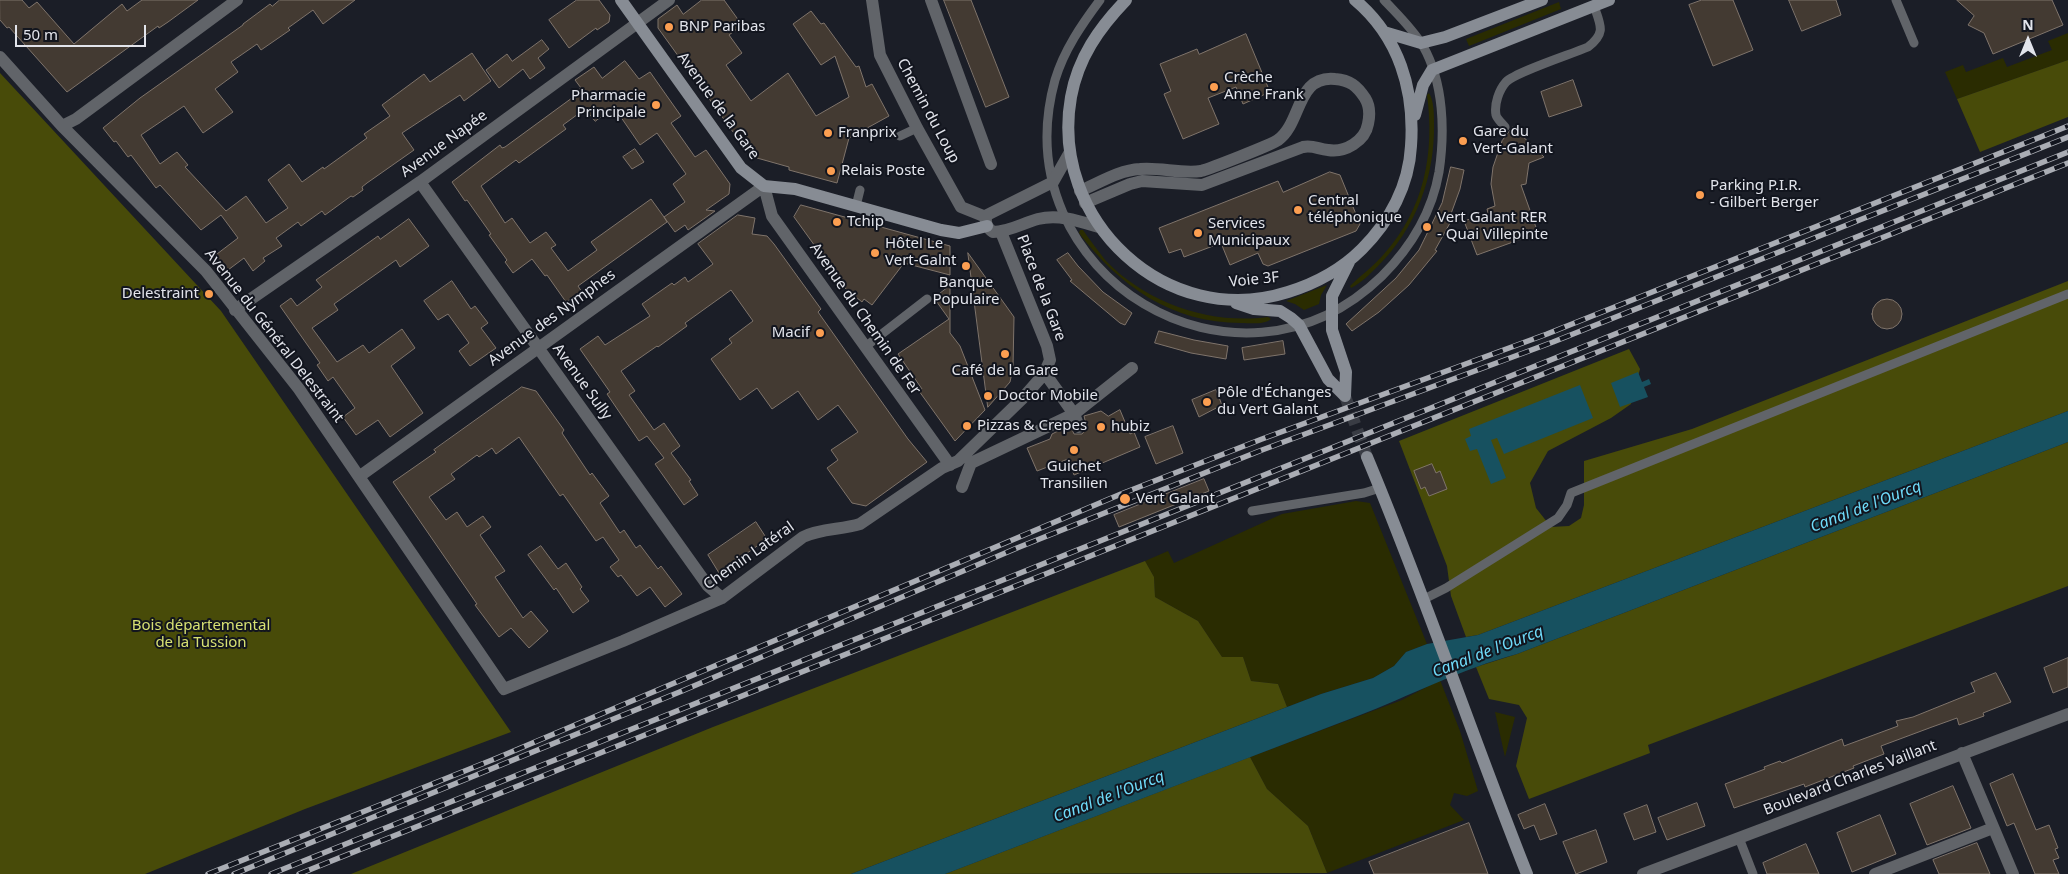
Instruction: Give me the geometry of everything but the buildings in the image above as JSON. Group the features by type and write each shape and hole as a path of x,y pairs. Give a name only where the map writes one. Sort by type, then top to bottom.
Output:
{"main road":[{"name":"Avenue de la Gare","path":"621,0 741,168 764,186"},
{"name":"Voie 3F","path":"1126,0 1106,20 1096,36 1079,69 1071,96 1068,124 1070,152 1082,197 1099,226 1119,250 1150,274 1170,285 1199,295 1230,301 1273,297 1313,284 1349,262 1378,233 1398,198 1410,160 1413,119 1410,93 1403,68 1384,32 1355,0"},
{"path":"1384,32 1421,43 1445,38 1542,0"},
{"path":"1413,119 1423,86 1432,70 1593,3 1609,0"},
{"path":"764,186 795,189 959,233 987,221"},
{"path":"1230,301 1254,309 1280,311 1299,325 1328,379 1345,396 1346,372 1334,337 1332,296 1349,262"},
{"path":"1367,458 1424,599 1501,809 1527,874"}],"street":[{"path":"62,126 76,119 237,0"},
{"name":"Avenue Napée","path":"235,310 420,182 668,0"},
{"name":"Chemin du Loup","path":"872,0 880,55 917,128 961,207 987,221"},
{"path":"931,0 991,164"},
{"name":"Avenue du Général Delestraint","path":"0,57 62,126 206,271 299,389 504,689"},
{"path":"1331,78 1343,79 1354,84 1367,102 1370,116 1368,128 1361,138 1346,148 1329,150 1311,145 1302,147 1202,185 1142,182 1082,197 1125,172 1140,169 1201,171 1277,141 1290,128 1308,88 1319,81 1331,78"},
{"path":"987,221 987,214 1053,182 1070,152"},
{"name":"Avenue Sully","path":"420,182 708,586 722,598"},
{"name":"Avenue du Chemin de Fer","path":"764,186 772,216 950,465"},
{"name":"Avenue des Nymphes","path":"360,476 764,186"},
{"name":"Place de la Gare","path":"987,221 994,232 1001,232 1039,219 1064,217 1099,226"},
{"name":"Place de la Gare","path":"950,465 958,461 1022,399 1044,374 1050,360 1047,346 1001,232"},
{"path":"962,487 969,461 1074,414 1132,368"},
{"path":"1049,379 1074,414 1079,427"},
{"name":"Chemin Latéral","path":"504,689 624,641 722,598 803,536 814,531 860,524 930,476 950,465"},
{"name":"Boulevard Charles Vaillant","path":"1644,874 1962,752 2068,714"},
{"path":"1962,752 2012,874"},
{"path":"1875,874 1993,828"}],"lane":[{"path":"1100,0 1068,48 1056,79 1049,112 1048,145 1053,182 1064,217 1085,251 1108,279 1139,301 1172,319 1218,331 1248,332 1270,331 1299,325 1332,312 1367,291 1410,245 1429,208 1438,179 1442,151 1442,119 1432,70 1429,58 1421,43 1384,0"},
{"path":"1896,0 1914,43"},
{"path":"1505,127 1496,116 1496,107 1498,95 1507,82 1521,74 1588,47 1600,36 1601,28 1593,3"},
{"path":"900,136 917,128"},
{"path":"856,206 860,190"},
{"path":"1424,599 1446,588 1558,518 1567,506 1571,493 2068,294"},
{"path":"866,347 927,298"},
{"path":"1252,511 1364,494 1380,488"},
{"path":"1739,838 1753,874"}],"green space":[{"path":"1559,2 1561,9 1469,46 1466,39"},
{"path":"2068,33 2068,60 1957,99 1945,72 1963,65 1966,72 2003,58 2007,67 2052,50 2048,41"},
{"path":"2068,60 2068,117 1980,152 1957,99"},
{"name":"Bois départemental de la Tussion","path":"0,73 221,311 511,732 305,809 145,874 0,874"},
{"path":"1429,93 1434,112 1433,143 1427,182 1421,200 1403,235 1391,251 1369,275 1351,288 1350,286 1380,258 1398,237 1409,219 1417,199 1424,179 1427,159 1429,116 1427,95"},
{"path":"1080,230 1083,230 1106,261 1122,276 1140,289 1160,299 1181,308 1224,318 1268,317 1271,319 1257,323 1216,321 1192,316 1170,308 1149,298 1111,269 1079,233"},
{"path":"2068,281 2068,411 1478,635 1466,637 1451,596 1447,566 1399,441 1629,349 1640,369 1631,404 1611,418 1548,451 1530,483 1536,508 1551,527 1569,526 1581,518 1584,505 1584,461 1692,429"},
{"path":"1327,285 1321,295 1319,304 1304,310 1286,301"},
{"path":"2068,442 2068,586 1648,745 1650,753 1529,799 1516,766 1527,718 1519,705 1489,699 1476,667 1517,654"},
{"path":"1356,501 1370,503 1427,644 1406,652 1394,666 1373,678 1287,707 1278,684 1251,681 1243,657 1222,657 1198,621 1155,597 1154,577 1145,561 1168,551 1174,563 1282,514"},
{"path":"1145,561 1154,577 1155,597 1198,621 1222,657 1243,657 1251,681 1278,684 1287,707 851,874 351,874 713,727"},
{"path":"1440,680 1460,731 1478,791 1467,796 1454,793 1450,805 1464,820 1327,873 1308,826 1267,789 1250,757 1402,700"},
{"path":"1495,712 1515,717 1505,757"},
{"path":"1250,757 1267,789 1308,826 1327,873 945,874"}],"water":[{"path":"1638,372 1642,382 1649,379 1651,384 1644,387 1648,397 1620,407 1611,383"},
{"path":"1580,385 1593,418 1504,454 1497,438 1491,440 1506,478 1491,484 1477,449 1470,451 1465,439 1471,436 1469,429"},
{"name":"Canal de l'Ourcq","path":"2068,411 2068,442 1517,654 1476,667 1355,717 953,871 945,874 851,874 1321,694 1373,678 1394,666 1406,652 1427,644 1478,635"}],"tunnel":[{"path":"1345,396 1367,457"}],"railway":[{"path":"208,874 497,758 1121,494 1262,439 1547,334 2068,126"},
{"path":"234,874 682,691 1017,548 1262,450 1553,342 2068,137"},
{"path":"271,874 2068,152"},
{"path":"299,874 2068,163"}],"place":[{"name":"BNP Paribas","path":"669,27"},
{"name":"Crèche Anne Frank","path":"1214,87"},
{"name":"Pharmacie Principale","path":"656,105"},
{"name":"Franprix","path":"828,133"},
{"name":"Gare du Vert-Galant","path":"1463,141"},
{"name":"Relais Poste","path":"831,171"},
{"name":"Parking P.I.R. - Gilbert Berger","path":"1700,195"},
{"name":"Central téléphonique","path":"1298,210"},
{"name":"Tchip","path":"837,222"},
{"name":"Vert Galant RER - Quai Villepinte","path":"1427,227"},
{"name":"Services Municipaux","path":"1198,233"},
{"name":"Hôtel Le Vert-Galnt","path":"875,253"},
{"name":"Banque Populaire","path":"966,266"},
{"name":"Delestraint","path":"209,294"},
{"name":"Macif","path":"820,333"},
{"name":"Café de la Gare","path":"1005,354"},
{"name":"Doctor Mobile","path":"988,396"},
{"name":"Pôle d'Échanges du Vert Galant","path":"1207,402"},
{"name":"Pizzas & Crepes","path":"967,426"},
{"name":"hubiz","path":"1101,427"},
{"name":"Guichet Transilien","path":"1074,450"},
{"name":"Vert Galant","path":"1125,499"}]}
